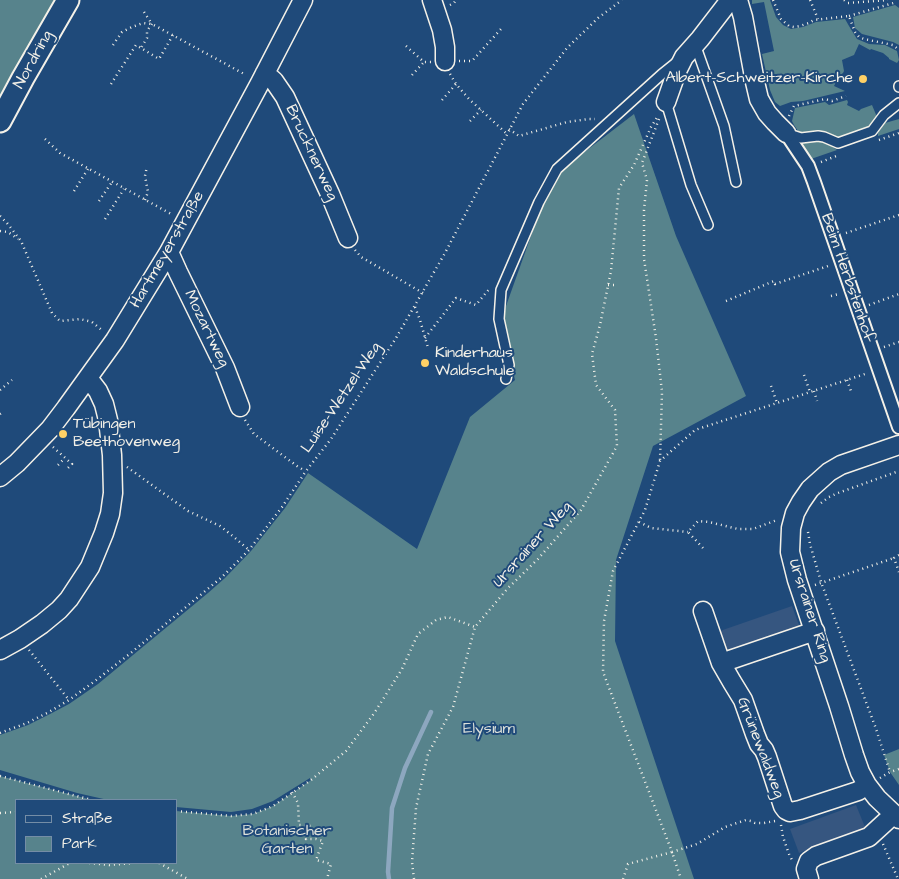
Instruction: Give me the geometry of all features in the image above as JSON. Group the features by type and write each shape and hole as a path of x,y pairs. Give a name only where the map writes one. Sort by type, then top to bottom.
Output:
{"street":[{"name":"Nordring","path":"0,121 68,0"},
{"name":"Hartmeyerstraße","path":"0,477 42,438 115,340 169,252 303,0"},
{"path":"432,0 442,30 445,61"},
{"path":"662,108 677,71 689,51 730,0"},
{"name":"Beim Herbstenhof","path":"738,0 759,99 767,113 780,127 808,166 899,427"},
{"name":"Brucknerweg","path":"265,73 274,81 285,97 330,194 348,238"},
{"name":"Mozartweg","path":"169,252 225,368 240,407"},
{"path":"0,650 20,640 59,610 80,584 90,567 110,514 113,475 108,420 98,391 88,378"},
{"name":"Ursrainer Ring","path":"896,817 877,798 860,772 790,552 791,528 801,522 795,513 810,489 829,472 841,465 899,445"},
{"name":"Grünewaldweg","path":"703,611 721,663 743,700 759,744 767,757 786,810 790,812 800,810 868,786"},
{"path":"721,663 815,632"},
{"path":"807,874 809,861 816,856 869,837 896,817"}],"lane":[{"path":"506,380 509,365 499,319 501,290 539,202 557,169 689,51 724,126 736,182"},
{"path":"780,127 801,138 824,136 838,143 872,131 884,115 899,103"},
{"path":"662,108 708,225"}],"path":[{"name":"Luise-Wetzel-Weg","path":"0,733 27,723 69,700 132,652 196,599 249,550 331,439 396,338 466,214 523,104 567,48 598,18 622,0"},
{"path":"773,0 781,19 785,24 794,27 814,20 849,16 898,2"},
{"path":"810,0 818,20"},
{"path":"844,0 848,3 888,0"},
{"path":"144,12 152,24"},
{"path":"849,16 859,37 893,45 899,50"},
{"path":"113,45 122,32 143,23 152,24 237,70"},
{"path":"141,48 148,38 148,31 152,24"},
{"path":"412,74 424,62 472,61 501,29"},
{"path":"111,84 136,45 159,59 173,36"},
{"path":"406,46 424,62"},
{"path":"445,61 456,84 506,134"},
{"path":"442,100 456,84"},
{"path":"780,127 790,116 794,106 825,99 832,101 846,96"},
{"path":"662,108 642,163 647,180 644,210 644,259 662,392 660,460 645,510 613,571 604,621 603,672 681,879"},
{"name":"Ursrainer Weg","path":"414,879 412,862 416,808 428,754 453,707 476,627 508,588 538,559 581,510 617,446 615,410 596,385 592,354 611,285 619,188 634,165 662,108"},
{"path":"470,121 481,110"},
{"path":"509,129 519,136 567,122 589,119 610,121"},
{"path":"872,143 899,133"},
{"path":"45,138 60,153 164,210"},
{"path":"145,200 148,192 145,176 147,166"},
{"path":"74,191 88,169"},
{"path":"99,201 112,182"},
{"path":"105,219 124,189"},
{"path":"833,237 899,215"},
{"path":"0,216 21,241 52,313 60,321 80,319 92,322 97,326"},
{"path":"0,231 8,232 21,241"},
{"path":"361,257 423,293"},
{"path":"726,301 774,281 775,284 841,261"},
{"path":"425,338 456,298 476,304 490,288 501,290"},
{"path":"858,308 899,294"},
{"path":"414,307 428,348"},
{"path":"660,460 695,430 879,370"},
{"path":"804,374 817,401"},
{"path":"0,390 12,380"},
{"path":"847,380 852,394"},
{"path":"771,386 777,403"},
{"path":"254,434 306,471"},
{"path":"56,450 72,464 67,469"},
{"path":"58,465 65,458"},
{"path":"815,508 829,497 838,493 899,471"},
{"path":"138,474 188,511 220,526 249,550"},
{"path":"688,532 698,521 738,529 753,528 774,520 801,522 890,772"},
{"path":"639,522 652,528 688,532 703,548"},
{"path":"801,589 899,555"},
{"path":"894,558 899,572"},
{"path":"178,811 231,816 253,814 272,806 311,780 346,751 375,712 402,669 418,634 436,620 448,617 476,627"},
{"path":"20,640 69,700"},
{"path":"868,786 890,772 899,769"},
{"path":"0,776 88,799"},
{"path":"292,792 298,803 299,825 311,826 306,839 316,838 323,841 316,860 332,864 327,879"},
{"path":"1,812 15,812"},
{"path":"623,879 628,864 697,844 725,827 746,820 764,823 782,819 780,827 789,854 793,862 807,874"},
{"path":"41,879 68,864"},
{"path":"100,864 122,864"},
{"path":"161,864 188,879"}],"shaded area":[{"path":"792,606 803,636 724,655 717,632"},
{"path":"856,805 869,837 816,856 812,848 799,853 790,829"}],"green space":[{"path":"0,0 57,0 0,103"},
{"path":"752,0 770,0 776,17 783,25 791,29 816,22 845,19 857,39 869,44 885,45 897,51 899,60 897,63 883,53 870,50 859,44 854,55 842,60 844,71 834,86 845,91 780,106 775,102 770,90 762,54 774,51 764,2 752,4"},
{"path":"895,5 899,8 899,45 862,34 855,28 853,17"},
{"path":"847,100 847,105 859,111 872,105 877,117 872,124 865,129 837,137 800,134 792,121 795,108 825,102 829,105"},
{"name":"Elysium","path":"634,114 676,236 746,396 653,446 616,560 615,641 694,879 0,879 0,776 88,799 15,799 15,864 178,864 178,811 231,816 253,814 273,806 311,780 310,778 273,801 252,809 231,812 178,807 178,799 104,799 0,770 0,735 28,725 69,704 98,684 208,593 251,551 285,508 308,473 417,549 470,417 515,380 501,320 552,177"},
{"path":"899,119 899,129 878,136 885,123"},
{"path":"815,141 827,143 837,150 811,159 800,142"},
{"path":"899,749 899,785 890,772 884,755"}],"waterway":[{"path":"389,879 392,808 405,768 431,712"}],"place":[{"name":"Albert-Schweitzer-Kirche","path":"863,79"},
{"name":"Kinderhaus Waldschule","path":"425,363"},
{"name":"Tübingen Beethovenweg","path":"63,434"}],"park label":[{"name":"Botanischer Garten","path":"287,841"}]}
